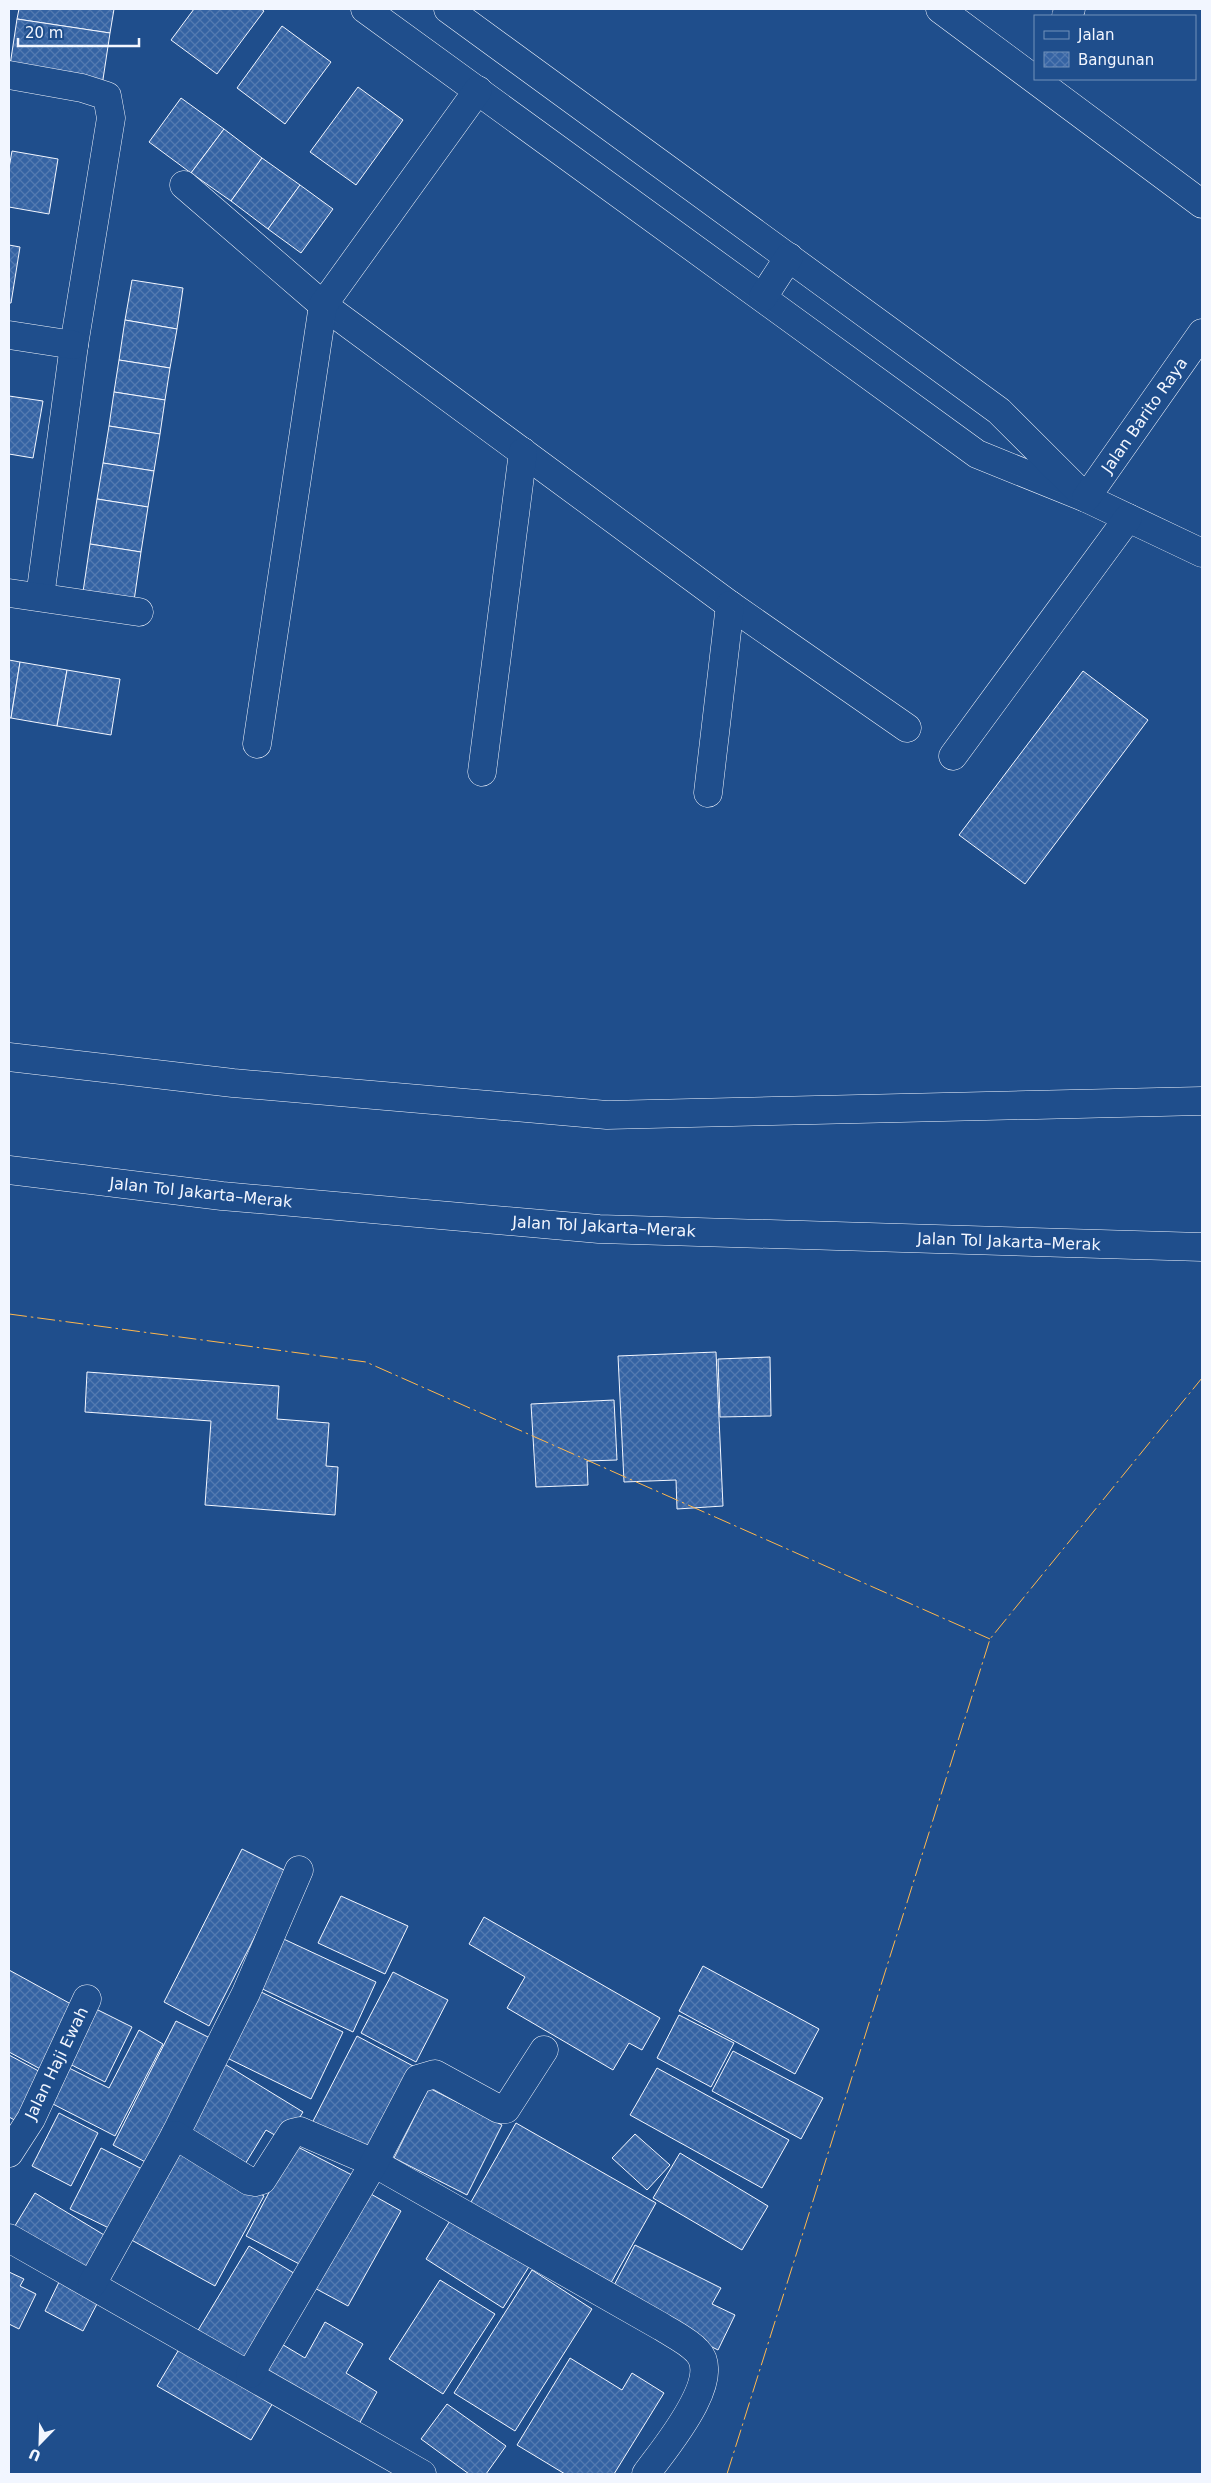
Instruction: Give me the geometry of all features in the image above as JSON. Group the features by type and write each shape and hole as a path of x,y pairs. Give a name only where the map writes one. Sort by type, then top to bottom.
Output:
{"main road":[{"path":"365,9 977,454 1086,498 1195,550"},
{"path":"448,9 999,411 1086,498"},
{"path":"940,9 1029,65"},
{"path":"9,75 82,88 106,96 110,118 74,345 40,597"},
{"path":"1048,80 1202,204"},
{"path":"256,744 323,306 478,90"},
{"path":"184,185 323,306 730,605 907,728"},
{"path":"763,297 789,257"},
{"name":"Jalan Barito Raya","path":"1086,498 1202,333"},
{"path":"9,335 74,345"},
{"path":"482,772 523,452"},
{"path":"953,756 1128,518"},
{"path":"9,593 139,612"},
{"path":"708,793 730,605"},
{"path":"9,1057 232,1083 607,1115 1202,1101"},
{"name":"Jalan Tol Jakarta–Merak","path":"9,1170 222,1196 599,1229 1202,1247"},
{"path":"92,2284 175,2134 246,1993 299,1870"},
{"name":"Jalan Haji Ewah","path":"9,2153 31,2119 87,1999"},
{"path":"250,2374 374,2163 418,2079 435,2074 499,2109 506,2109 544,2050"},
{"path":"175,2134 249,2181 256,2182 262,2180 292,2133 300,2131 374,2163 662,2326 698,2351 703,2364 703,2386 691,2411 646,2474"},
{"path":"9,2238 422,2474"}],"building":[{"path":"19,9 114,9 110,33 17,19"},
{"path":"194,9 261,9 264,11 217,74 171,40"},
{"path":"17,19 110,33 102,86 9,72"},
{"path":"282,26 331,62 285,124 237,88"},
{"path":"358,87 403,120 356,185 310,152"},
{"path":"181,98 224,129 191,173 149,142"},
{"path":"224,129 262,158 231,201 191,173"},
{"path":"12,151 58,159 49,214 9,207 9,168"},
{"path":"262,158 300,185 268,229 231,201"},
{"path":"300,185 333,209 301,253 268,229"},
{"path":"9,245 20,247 11,303 9,303"},
{"path":"132,280 183,288 177,329 125,320"},
{"path":"125,320 177,329 170,368 119,360"},
{"path":"119,360 170,368 165,400 114,392"},
{"path":"114,392 165,400 160,434 109,426"},
{"path":"9,396 43,401 33,458 9,454"},
{"path":"109,426 160,434 154,471 103,463"},
{"path":"103,463 154,471 148,507 97,499"},
{"path":"97,499 148,507 141,552 90,544"},
{"path":"90,544 141,552 134,601 83,592"},
{"path":"9,660 20,662 11,718 9,718"},
{"path":"20,662 67,670 57,726 11,718"},
{"path":"67,670 120,679 111,735 57,726"},
{"path":"1083,671 1148,720 1025,884 959,835"},
{"path":"716,1352 723,1506 677,1509 676,1480 624,1482 618,1356"},
{"path":"770,1357 771,1416 720,1417 718,1359"},
{"path":"87,1372 279,1386 277,1419 329,1423 326,1466 338,1467 335,1515 205,1505 211,1421 85,1412"},
{"path":"614,1400 617,1460 587,1461 588,1485 536,1487 531,1404"},
{"path":"242,1849 288,1872 209,2026 164,2002"},
{"path":"341,1896 408,1926 385,1974 318,1943"},
{"path":"484,1917 660,2018 642,2050 629,2043 613,2070 507,2008 525,1977 469,1944"},
{"path":"275,1935 376,1982 353,2032 252,1984"},
{"path":"703,1966 819,2029 795,2074 679,2011"},
{"path":"9,1970 80,2009 46,2072 9,2052"},
{"path":"393,1972 448,2000 416,2062 361,2033"},
{"path":"255,1989 343,2032 311,2099 223,2056"},
{"path":"90,2006 132,2027 105,2082 62,2060"},
{"path":"679,2015 734,2043 711,2087 657,2058"},
{"path":"176,2021 216,2041 153,2166 113,2145"},
{"path":"139,2030 163,2044 115,2136 49,2102 67,2067 109,2088"},
{"path":"357,2036 413,2066 367,2156 310,2127"},
{"path":"733,2051 823,2098 801,2139 712,2091"},
{"path":"9,2055 46,2075 20,2123 9,2117"},
{"path":"223,2063 303,2112 285,2141 266,2130 242,2169 181,2131"},
{"path":"657,2068 789,2140 762,2188 630,2115"},
{"path":"429,2088 502,2125 467,2195 394,2158"},
{"path":"59,2113 98,2133 71,2186 32,2166"},
{"path":"516,2123 656,2203 608,2288 467,2209"},
{"path":"635,2134 670,2165 647,2190 612,2158"},
{"path":"294,2145 352,2175 303,2266 246,2236"},
{"path":"176,2147 264,2196 215,2286 126,2237"},
{"path":"101,2148 146,2171 115,2231 70,2209"},
{"path":"680,2153 768,2206 742,2250 653,2198"},
{"path":"362,2189 401,2211 348,2306 309,2285"},
{"path":"35,2193 114,2241 92,2277 13,2229"},
{"path":"453,2216 530,2265 503,2308 426,2259"},
{"path":"635,2245 721,2288 712,2304 735,2315 718,2350 609,2295"},
{"path":"249,2246 302,2278 248,2369 194,2337"},
{"path":"532,2270 592,2309 515,2431 454,2393"},
{"path":"9,2272 24,2279 20,2286 36,2294 19,2329 9,2324"},
{"path":"61,2278 100,2298 83,2331 45,2311"},
{"path":"440,2280 495,2314 443,2394 389,2359"},
{"path":"325,2322 363,2344 346,2373 377,2392 354,2433 255,2375 275,2340 305,2358"},
{"path":"181,2346 274,2401 251,2440 157,2386"},
{"path":"570,2358 622,2390 632,2373 664,2393 614,2474 565,2474 517,2445"},
{"path":"447,2404 506,2446 486,2474 469,2474 421,2439"}],"power":[{"path":"9,1314 366,1362 990,1639"},
{"path":"727,2474 990,1639 1202,1378"}]}
